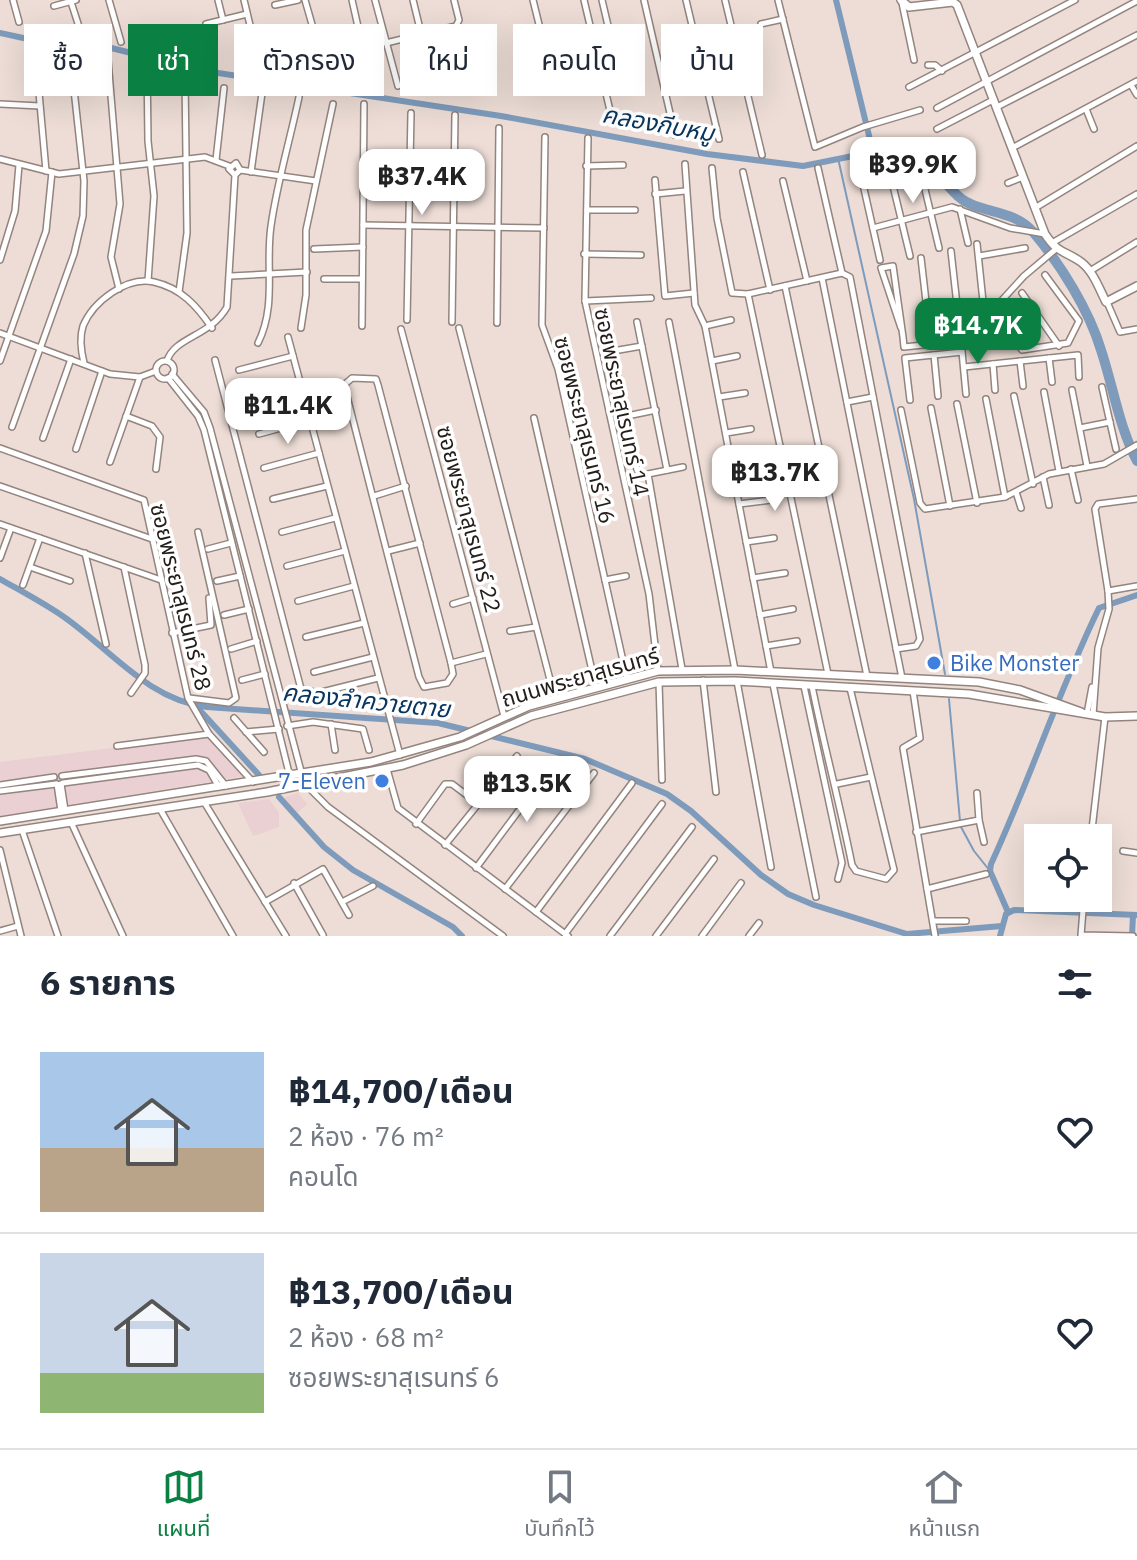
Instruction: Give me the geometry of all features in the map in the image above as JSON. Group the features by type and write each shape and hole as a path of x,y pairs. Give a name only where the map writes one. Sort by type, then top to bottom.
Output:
{"street":[{"path":"13,0 19,22"},
{"path":"109,0 121,42"},
{"path":"218,0 223,20"},
{"path":"244,0 250,24"},
{"path":"275,5 298,0"},
{"path":"305,0 312,24"},
{"path":"352,0 357,24"},
{"path":"375,0 398,86"},
{"path":"413,0 419,24"},
{"path":"454,0 459,20 457,24"},
{"path":"533,0 539,24"},
{"path":"584,0 612,119"},
{"path":"602,0 608,24"},
{"path":"644,0 675,135"},
{"path":"686,0 719,139"},
{"path":"725,0 762,155"},
{"path":"778,0 813,145 820,146 870,124 920,110"},
{"path":"909,87 1075,0"},
{"path":"54,6 73,1 79,24"},
{"path":"902,2 909,7 955,1 988,81 1042,233 1053,249 1090,271 1120,332 1137,329"},
{"path":"937,108 1137,1"},
{"path":"902,2 914,60"},
{"path":"206,24 247,14"},
{"path":"761,24 783,19"},
{"path":"937,129 1137,35"},
{"path":"386,43 400,40"},
{"path":"928,65 935,65 942,71"},
{"path":"1012,148 1134,83 1137,95"},
{"path":"216,160 224,88"},
{"path":"0,361 46,231 49,172 39,96"},
{"path":"12,427 81,228 83,173 75,96"},
{"path":"111,96 120,213 111,257 119,289"},
{"path":"148,96 154,196 148,281"},
{"path":"179,292 187,233 185,96"},
{"path":"251,172 262,96"},
{"path":"258,343 267,322 271,227 299,97"},
{"path":"0,104 40,106"},
{"path":"301,328 307,272 306,230 333,104"},
{"path":"362,326 364,104"},
{"path":"1086,109 1094,129"},
{"path":"407,320 411,113"},
{"path":"452,322 455,115"},
{"path":"497,323 499,128"},
{"name":"ซอยพระยาสุเรนทร์ 16","path":"545,137 543,331 558,369 627,679"},
{"name":"ซอยพระยาสุเรนทร์ 14","path":"588,138 585,301 649,594 658,671"},
{"path":"1035,208 1137,146"},
{"path":"0,159 49,172 83,173 185,158 216,160 229,166 236,163 238,173 227,307 212,328 178,345 167,361 159,363 156,371 140,377 102,371 0,333"},
{"path":"918,160 939,248"},
{"path":"887,161 910,256"},
{"path":"858,162 880,260"},
{"path":"685,164 697,311 705,326 771,672"},
{"path":"0,260 15,211 19,165"},
{"path":"586,166 623,165"},
{"path":"229,166 230,173 251,172 316,181"},
{"path":"712,168 730,290 736,295 842,273 850,277 920,639 916,646 896,649"},
{"path":"818,168 842,273"},
{"path":"743,172 770,290"},
{"path":"1008,183 1023,177"},
{"path":"655,180 665,296 694,293"},
{"path":"783,181 807,281"},
{"path":"655,194 685,191"},
{"path":"958,314 993,310 1053,249 1137,194"},
{"path":"873,228 960,208 1010,228 1042,233"},
{"path":"960,208 968,243"},
{"path":"587,210 635,210"},
{"path":"363,225 544,228"},
{"path":"1090,271 1137,242"},
{"path":"977,244 984,311"},
{"path":"314,249 363,247"},
{"path":"979,256 1025,248"},
{"path":"951,251 966,394"},
{"path":"584,254 641,255"},
{"path":"921,258 931,345"},
{"path":"901,328 881,268 893,266 904,347 961,341"},
{"path":"231,276 307,272"},
{"path":"993,310 1022,350 1068,343 1079,324 1045,275"},
{"path":"822,278 902,678"},
{"path":"324,279 362,279"},
{"path":"84,363 80,343 83,328 95,307 119,289 148,281 179,292 197,307 212,328"},
{"path":"785,286 867,676"},
{"path":"1106,302 1137,286"},
{"path":"1022,293 1059,346"},
{"path":"748,294 828,674"},
{"path":"585,301 651,298"},
{"path":"705,326 731,320"},
{"path":"637,322 667,470"},
{"path":"669,322 771,867"},
{"path":"607,327 637,470 648,474 683,467"},
{"path":"459,328 555,699"},
{"name":"ซอยพระยาสุเรนทร์ 22","path":"401,329 502,717"},
{"path":"288,337 400,755"},
{"path":"613,351 642,346"},
{"path":"910,400 905,358 962,352"},
{"path":"934,355 938,396"},
{"path":"964,367 1078,355 1079,377"},
{"path":"239,370 293,356"},
{"path":"712,361 737,356"},
{"path":"1049,358 1052,382"},
{"path":"43,438 71,359"},
{"path":"215,360 301,689 318,693 378,678"},
{"path":"167,361 173,367 170,376"},
{"path":"1020,361 1023,386"},
{"path":"993,364 995,390"},
{"path":"76,449 102,371"},
{"path":"156,371 160,377 170,376"},
{"path":"170,376 204,412 263,650 287,726 297,746 302,775"},
{"path":"110,462 140,377"},
{"path":"376,379 451,663 452,679 447,683 430,687 421,683 374,496 346,391 347,380 376,379"},
{"path":"1102,387 1116,449"},
{"path":"249,402 302,389"},
{"path":"1072,390 1087,466"},
{"path":"1044,392 1059,471"},
{"path":"719,397 745,393"},
{"path":"1014,396 1033,484"},
{"path":"847,402 873,397"},
{"path":"986,399 1005,497"},
{"path":"957,404 977,503"},
{"path":"931,408 950,506"},
{"path":"627,416 656,410"},
{"path":"901,410 922,508 1005,497 1059,471 1104,464 1137,445"},
{"path":"126,416 156,430 161,448 156,469"},
{"path":"534,418 596,688"},
{"path":"259,434 310,420"},
{"path":"1080,428 1110,422"},
{"path":"726,433 751,429"},
{"name":"ซอยพระยาสุเรนทร์ 28","path":"0,448 145,502 189,702 209,734 253,783"},
{"path":"264,468 319,453"},
{"path":"732,468 754,464"},
{"path":"1071,469 1078,500"},
{"path":"648,474 682,669"},
{"path":"1043,477 1049,505"},
{"path":"739,504 771,500 769,485"},
{"path":"0,486 152,539"},
{"path":"273,499 327,486"},
{"path":"374,496 406,486"},
{"path":"1016,492 1021,508"},
{"path":"1087,714 1098,648 1109,609 1095,507 1137,499"},
{"path":"282,532 335,518"},
{"path":"0,524 161,580"},
{"path":"231,527 231,543 257,641 263,650 265,674 290,777"},
{"path":"0,558 11,528"},
{"path":"189,702 229,703 236,698 198,532"},
{"path":"23,585 40,538"},
{"path":"746,542 774,538"},
{"path":"208,549 231,543"},
{"path":"388,551 420,543"},
{"path":"287,566 345,551"},
{"path":"85,552 106,644"},
{"path":"124,566 145,665 143,676 131,693"},
{"path":"30,567 70,581"},
{"path":"753,578 785,573"},
{"path":"217,581 240,576"},
{"path":"605,580 626,576"},
{"path":"298,601 354,586"},
{"path":"1109,594 1137,586"},
{"path":"172,633 211,625 209,598"},
{"path":"453,604 473,598"},
{"path":"224,615 249,609"},
{"path":"760,615 793,609"},
{"path":"306,637 364,623"},
{"path":"510,631 537,627"},
{"path":"231,649 257,641"},
{"path":"766,646 797,641"},
{"path":"451,663 486,654"},
{"path":"314,672 373,657"},
{"name":"ถนนพระยาสุเรนทร์","path":"0,821 290,777 400,755 460,737 502,717 555,699 658,671 735,670 979,682 1087,714 1137,716"},
{"path":"242,680 265,674"},
{"path":"703,680 716,792"},
{"name":"ถนนพระยาสุเรนทร์","path":"0,833 204,802 387,769 466,745 531,716 659,682 737,681 969,694 1046,702"},
{"path":"659,682 662,780"},
{"path":"773,684 816,897"},
{"path":"808,686 837,784 853,869 886,879 894,870 850,688"},
{"path":"808,686 842,863 838,879"},
{"path":"913,691 920,738 903,748 935,936"},
{"path":"1093,824 1105,717"},
{"path":"234,718 264,752"},
{"path":"287,726 307,722 363,729 369,750"},
{"path":"331,724 335,750"},
{"path":"246,732 279,729"},
{"path":"117,746 209,734"},
{"path":"445,845 517,756"},
{"path":"287,760 297,758"},
{"path":"476,868 555,762"},
{"path":"0,785 198,765 209,770 223,787"},
{"path":"387,769 398,808 566,935 662,804"},
{"path":"505,889 594,773"},
{"path":"837,784 871,777"},
{"path":"0,791 59,781"},
{"path":"59,781 63,810"},
{"path":"536,912 632,783"},
{"path":"416,824 445,784 452,784 472,799"},
{"path":"306,785 328,807 503,936"},
{"path":"977,793 984,842"},
{"path":"140,799 142,811"},
{"path":"204,802 286,936"},
{"path":"162,808 233,936"},
{"path":"916,832 979,820"},
{"path":"71,822 123,936"},
{"path":"610,936 692,827"},
{"path":"22,830 58,936"},
{"path":"0,850 21,936"},
{"path":"1123,851 1137,853"},
{"path":"656,936 714,859"},
{"path":"265,902 323,869 349,915"},
{"path":"927,889 986,874"},
{"path":"294,883 323,935"},
{"path":"702,936 741,883"},
{"path":"342,902 373,886"},
{"path":"1083,912 1081,935 1133,936"},
{"path":"934,922 966,921"},
{"path":"749,936 759,923"},
{"path":"0,931 18,926"}],"shaded area":[{"path":"208,736 245,776 0,816 0,762"},
{"path":"298,793 307,804 296,814 283,798"},
{"path":"269,799 279,813 279,827 253,836 238,803"}],"waterway":[{"name":"คลองกีบหมู","path":"0,33 37,41 107,47 205,71 501,116 707,154 803,166 873,152 836,0"},
{"name":"คลองกีบหมู","path":"873,152 892,150 916,154 966,202 1016,219 1034,233 1064,274 1089,319 1125,434 1137,461"},
{"path":"838,158 914,499 945,674"},
{"name":"คลองลำควายตาย","path":"0,579 64,617 148,684 186,702 207,707 438,723 585,759 667,794 691,811 761,875 788,894 814,905 907,934 1002,926"},
{"path":"1008,912 990,871 991,864 1099,608 1137,595"},
{"path":"949,699 960,821"},
{"path":"196,706 259,775"},
{"path":"279,797 324,847 353,870 453,927 462,936"},
{"path":"961,827 990,871"},
{"path":"1000,936 1006,914 1014,910 1137,915"},
{"path":"1132,936 1133,915"}],"place":[{"name":"Bike Monster","path":"934,663"},
{"name":"7-Eleven","path":"382,781"}]}
